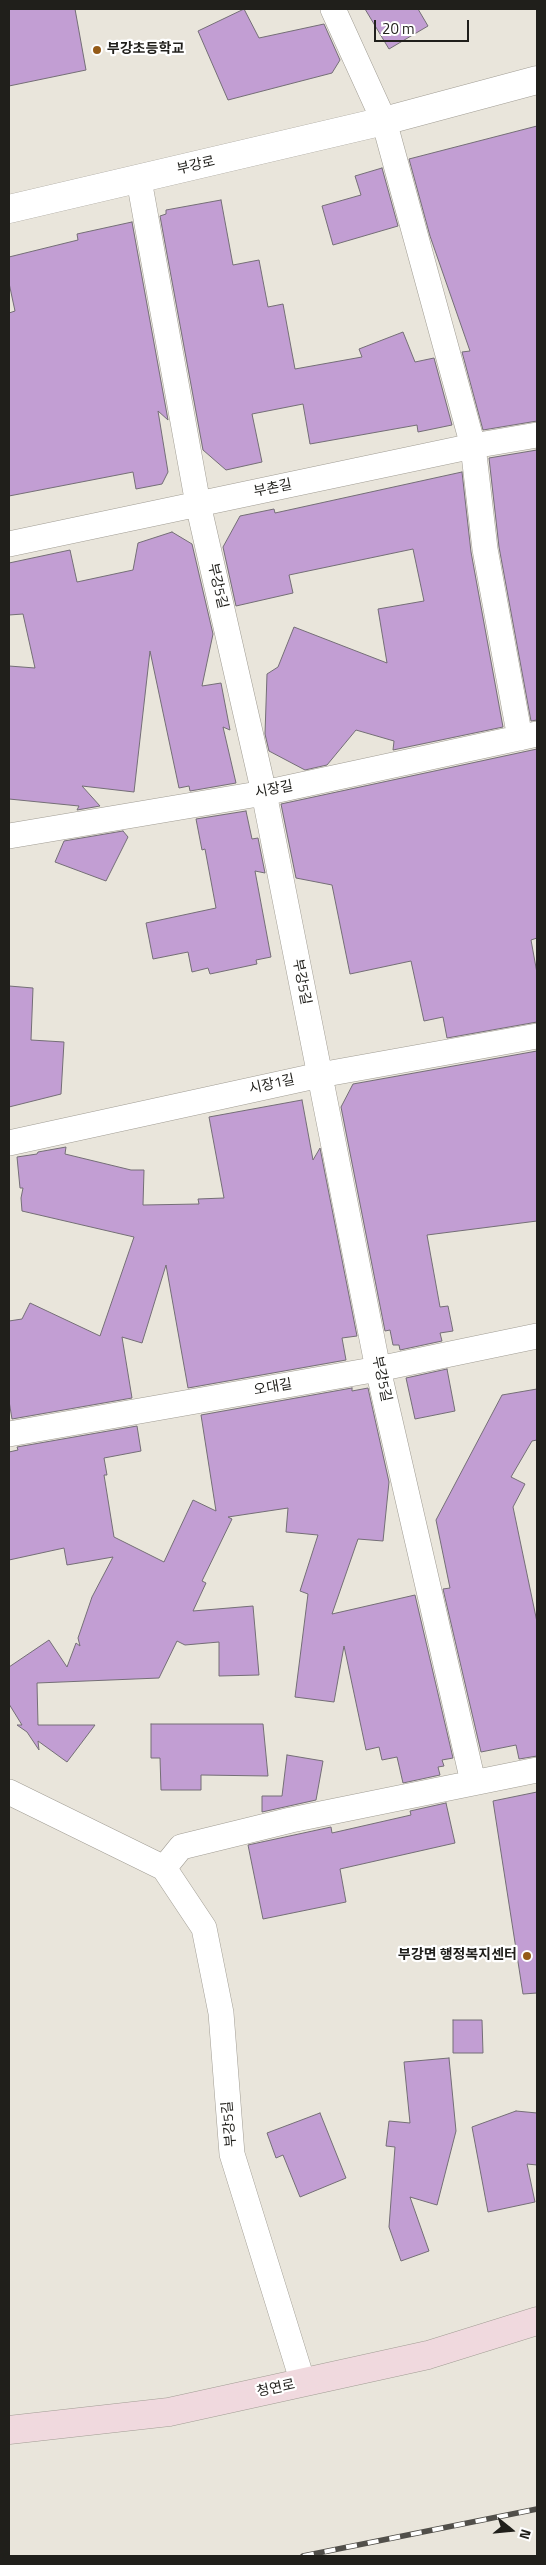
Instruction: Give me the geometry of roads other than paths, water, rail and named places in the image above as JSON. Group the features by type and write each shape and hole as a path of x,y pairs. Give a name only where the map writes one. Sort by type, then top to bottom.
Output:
{"main road":[{"name":"청연로","path":"9,2430 170,2412 428,2355 537,2322"}],"street":[{"path":"333,9 384,121 473,446 484,549 528,736"},
{"name":"부강로","path":"9,209 384,121 537,80"},
{"name":"부강5길","path":"139,180 198,504 264,792 378,1369 472,1782"},
{"name":"부촌길","path":"9,544 473,446 537,435"},
{"name":"시장길","path":"9,836 264,792 528,736"},
{"name":"시장1길","path":"9,1142 320,1075 537,1036"},
{"name":"오대길","path":"9,1434 378,1369 537,1336"},
{"path":"9,1792 164,1868 180,1848 291,1820 537,1770"},
{"name":"부강5길","path":"164,1868 204,1928 221,2013 232,2154 303,2383"}],"railway":[{"path":"303,2556 537,2509"}],"place":[{"name":"부강초등학교","path":"97,50"},
{"name":"부강면 행정복지센터","path":"527,1956"}]}
